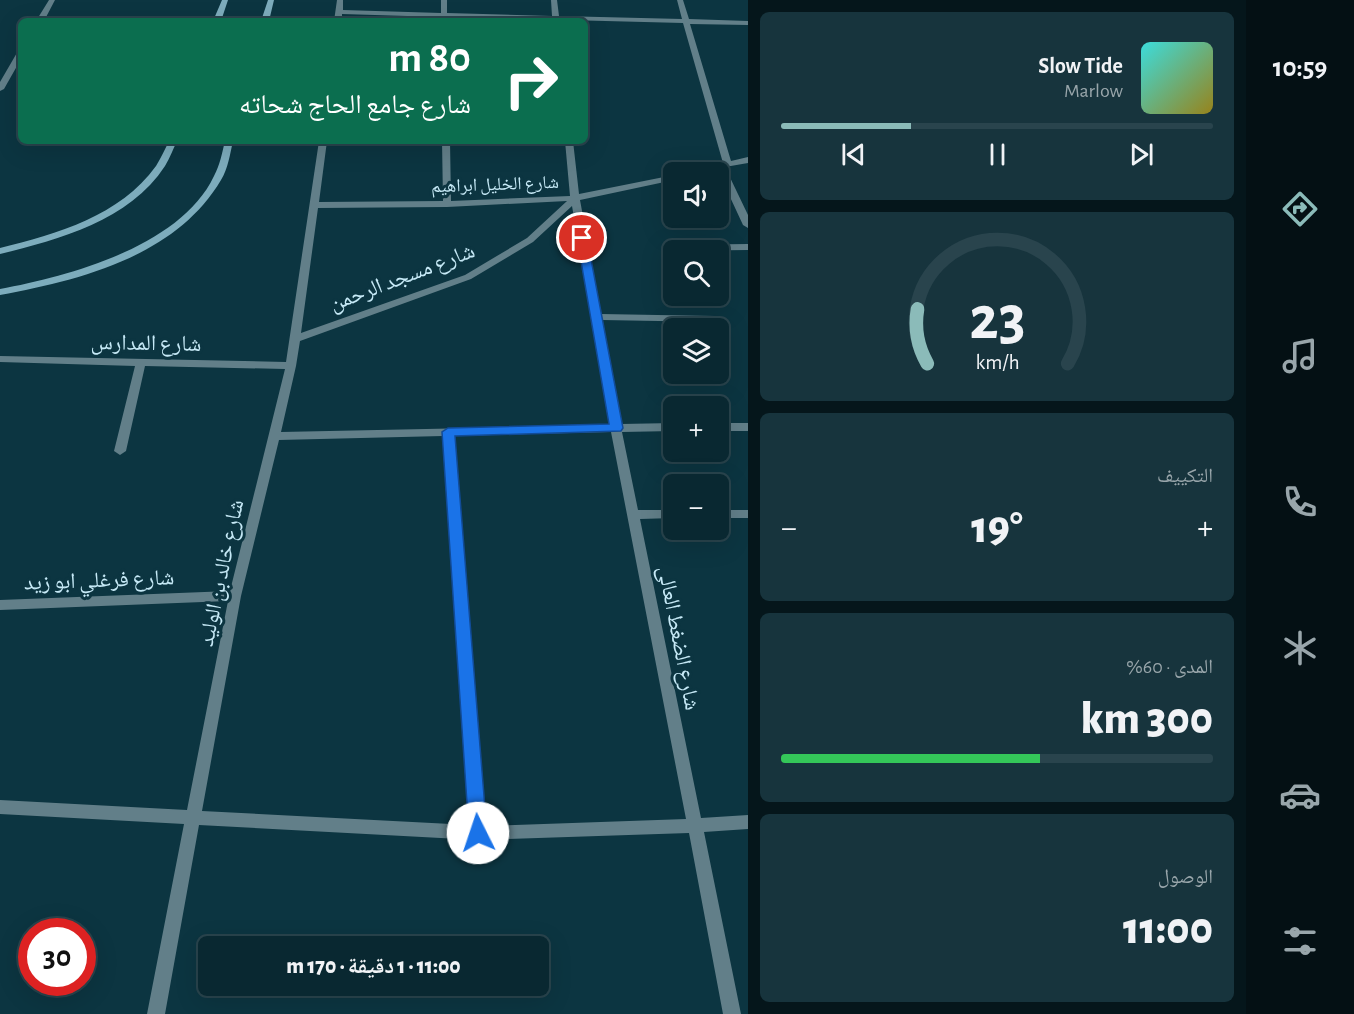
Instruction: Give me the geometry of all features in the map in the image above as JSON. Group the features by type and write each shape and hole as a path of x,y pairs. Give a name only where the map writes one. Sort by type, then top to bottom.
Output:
{"street":[{"path":"42,18 52,0"},
{"path":"218,18 225,0"},
{"path":"266,18 272,0"},
{"path":"338,18 340,0"},
{"path":"339,12 444,18 444,0"},
{"path":"554,0 556,18"},
{"path":"680,0 723,162"},
{"path":"588,19 748,23"},
{"path":"0,89 18,58"},
{"path":"0,251 79,227 125,201 157,173 172,144"},
{"path":"0,292 91,270 123,257 174,227 208,194 219,177 228,144"},
{"name":"شارع خالد بن الوليد","path":"156,1014 235,596 291,366 323,144"},
{"path":"446,144 447,204"},
{"name":"شارع الضغط العالى","path":"569,144 575,198 616,428 732,1014"},
{"path":"729,165 748,160"},
{"path":"729,178 748,225"},
{"name":"شارع الخليل ابراهيم","path":"315,206 447,204 575,198 663,179"},
{"name":"شارع مسجد الرحمن","path":"295,339 468,277 530,240 575,198"},
{"path":"729,247 748,247"},
{"path":"596,317 663,318"},
{"name":"شارع المدارس","path":"0,359 291,366"},
{"path":"120,452 141,363"},
{"path":"729,427 748,427"},
{"path":"274,436 663,428"},
{"path":"448,432 478,833"},
{"path":"633,515 663,514"},
{"path":"729,514 748,514"},
{"name":"شارع فرغلي ابو زيد","path":"0,605 235,596"},
{"path":"0,807 478,833 695,826 748,822"}],"route":[{"path":"478,833 448,432 616,428 582,238"}]}
